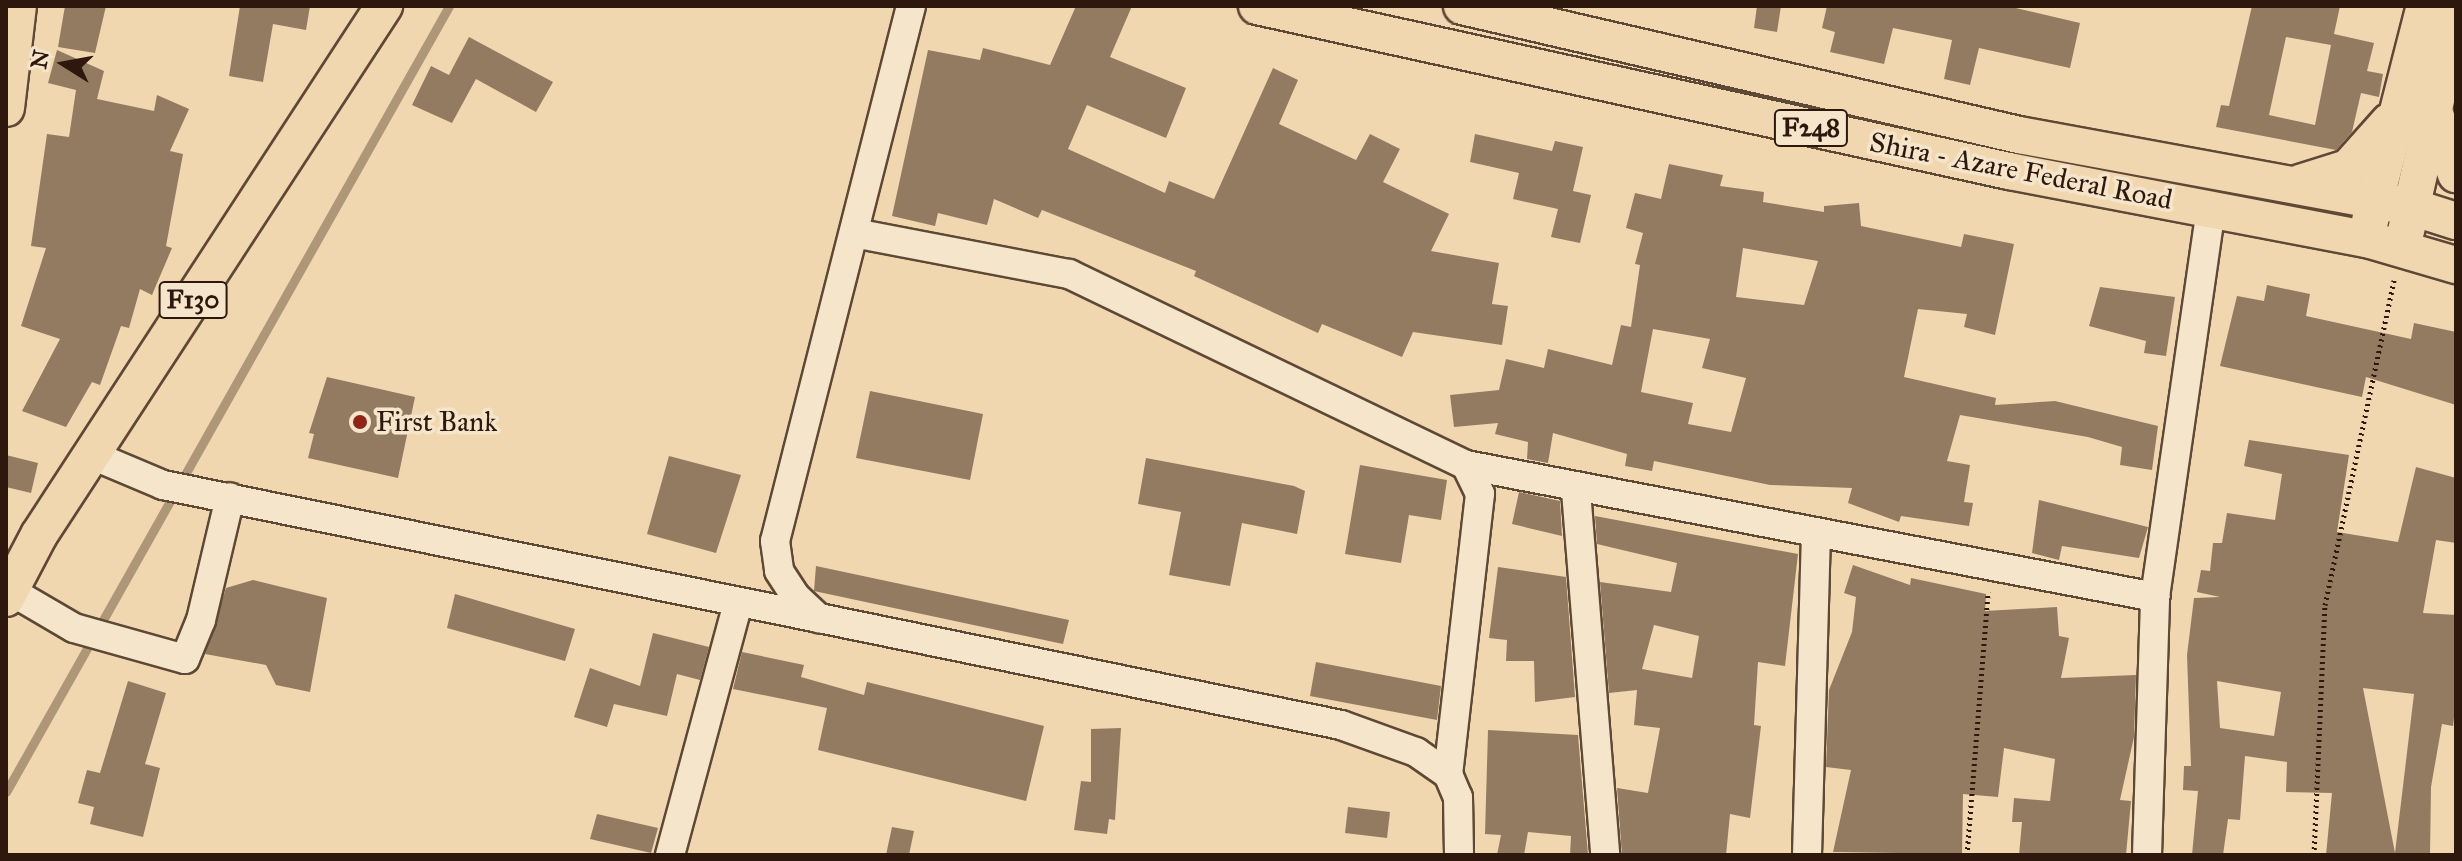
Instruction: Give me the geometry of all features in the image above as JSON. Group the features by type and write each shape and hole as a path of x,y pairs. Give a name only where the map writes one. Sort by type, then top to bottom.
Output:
{"main road":[{"path":"6,108 18,6"},
{"name":"F130","path":"7,594 92,455 384,6"},
{"name":"Shira - Azare Federal Road","path":"1257,6 1338,16 2211,209 2384,244 2456,265"},
{"name":"Shira - Azare Federal Road","path":"1462,6 1552,14 2019,135 2412,207 2456,221"},
{"path":"2384,244 2412,207 2416,107 2425,6"},
{"path":"2384,244 2375,200 2456,12"},
{"path":"2416,107 2456,174"},
{"path":"2291,185 2348,168 2416,107"}],"street":[{"path":"819,618 779,571 775,541 911,6"},
{"path":"2147,855 2155,597 2211,209"},
{"path":"854,233 1069,274 1466,465 1576,491 2155,597"},
{"path":"92,455 163,485 1341,725 1416,752 1448,774"},
{"path":"1459,855 1458,797 1448,774 1480,494 1466,465"},
{"path":"1576,491 1605,855"},
{"path":"7,594 74,628 104,639 185,659 201,620 230,497"},
{"path":"1807,855 1816,535"},
{"path":"670,855 738,603"}],"path":[{"path":"2314,855 2325,605 2384,244"},
{"path":"1967,855 1991,567"}],"building":[{"path":"65,6 106,6 95,53 58,47"},
{"path":"240,6 310,6 306,30 273,24 263,82 229,76"},
{"path":"1076,6 1132,6 1110,57 1186,88 1166,138 1087,105 1068,149 1165,193 1169,181 1214,199 1273,68 1298,80 1279,124 1356,160 1370,134 1400,149 1383,182 1449,214 1431,251 1499,263 1492,304 1508,306 1502,345 1413,332 1402,357 1322,324 1318,333 1194,276 1196,271 1042,210 1038,218 994,199 987,225 938,213 935,226 892,216 928,50 980,60 983,48 1050,65"},
{"path":"1757,6 1781,6 1777,32 1754,28"},
{"path":"1827,6 2007,6 2080,23 2070,68 1979,48 1970,85 1944,79 1952,40 1893,28 1884,64 1830,52 1835,32 1822,28"},
{"path":"2252,6 2340,6 2334,34 2374,43 2367,71 2383,74 2379,97 2361,93 2352,132 2336,150 2216,127 2221,105 2229,106","holes":["2286,37 2331,45 2315,125 2269,115"]},
{"path":"469,37 553,82 536,112 476,79 452,123 412,105 431,66 449,75"},
{"path":"57,50 104,71 97,99 154,111 157,95 189,109 170,151 183,154 166,246 172,248 152,295 140,289 129,328 121,326 100,385 92,382 66,427 22,411 60,339 21,326 46,248 31,246 47,134 69,137 76,90 48,83"},
{"path":"1475,134 1552,151 1555,141 1583,147 1573,191 1591,195 1580,243 1551,237 1558,209 1513,199 1519,173 1470,162"},
{"path":"1669,164 1723,175 1720,186 1764,192 1763,202 1824,212 1824,206 1859,203 1861,226 1961,247 1964,234 2014,244 1995,335 1964,327 1967,314 1918,309 1904,377 1996,398 1995,405 2055,401 2158,426 2152,470 2120,465 2122,447 2088,437 1960,415 1947,461 1970,465 1964,502 1973,503 1969,526 1901,516 1899,522 1848,503 1852,488 1770,485 1654,461 1652,471 1625,466 1627,454 1553,433 1548,463 1527,459 1528,442 1495,434 1498,423 1454,427 1450,395 1499,390 1506,359 1544,368 1548,349 1612,365 1621,325 1631,327 1640,265 1635,264 1643,233 1626,228 1635,193 1661,199","holes":["1743,248 1818,261 1804,305 1736,297","1653,329 1710,339 1702,368 1746,378 1731,432 1688,424 1693,403 1641,392"]},
{"path":"2267,285 2310,294 2306,316 2411,339 2414,323 2456,332 2456,405 2366,377 2362,397 2220,366 2237,296 2264,301"},
{"path":"2100,287 2175,297 2166,356 2144,353 2146,341 2089,326"},
{"path":"327,377 415,397 398,478 308,458 314,434 309,433"},
{"path":"870,391 983,414 970,480 856,458"},
{"path":"2249,440 2349,455 2337,532 2398,542 2416,467 2456,478 2456,543 2436,540 2423,613 2456,615 2456,701 2453,726 2442,724 2431,787 2430,855 2326,855 2332,793 2286,792 2287,762 2245,756 2240,820 2228,819 2223,855 2192,855 2198,791 2183,790 2184,766 2191,766 2187,655 2194,598 2220,597 2197,592 2201,570 2210,571 2213,543 2222,543 2227,513 2275,520 2282,474 2244,466","holes":["2217,681 2281,692 2274,736 2220,728","2363,688 2414,694 2395,853"]},
{"path":"6,455 38,463 31,493 6,487"},
{"path":"669,456 741,475 716,553 647,534"},
{"path":"1146,458 1294,486 1305,491 1297,534 1242,523 1230,586 1169,575 1181,512 1138,504"},
{"path":"1360,465 1447,480 1441,520 1409,515 1401,563 1345,554"},
{"path":"1519,492 1560,501 1562,536 1512,524"},
{"path":"2039,500 2148,527 2139,558 2062,546 2059,560 2032,553"},
{"path":"1595,516 1798,554 1785,666 1758,662 1754,725 1761,726 1750,818 1730,814 1726,855 1622,855 1617,788 1648,793 1660,728 1634,725 1637,690 1609,693 1600,582 1671,592 1677,563 1597,544","holes":["1654,625 1699,636 1692,678 1642,669"]},
{"path":"1853,565 1910,585 1911,578 1986,594 1985,611 2057,607 2059,636 2069,638 2061,678 2136,675 2134,737 2120,800 2131,801 2126,855 2019,855 2022,822 2012,822 2014,798 2050,801 2055,759 2004,748 1998,797 1963,794 1962,854 1833,852 1851,770 1826,767 1829,690 1852,632 1856,597 1844,593"},
{"path":"816,566 1069,620 1063,644 814,591"},
{"path":"1498,567 1566,577 1575,697 1535,702 1534,661 1506,661 1507,640 1489,638"},
{"path":"253,580 327,598 310,692 276,685 266,665 205,654 226,588"},
{"path":"455,594 575,629 565,661 447,628"},
{"path":"653,633 709,647 700,680 677,674 667,716 614,704 607,727 574,717 590,668 640,686"},
{"path":"742,652 804,665 801,677 864,695 867,682 1044,726 1026,801 818,750 827,708 733,689"},
{"path":"1316,662 1441,686 1437,720 1310,696"},
{"path":"128,681 166,693 145,764 160,768 143,837 90,824 94,807 78,803 87,770 100,773"},
{"path":"1121,728 1115,820 1109,819 1107,834 1074,830 1081,781 1091,782 1091,729"},
{"path":"1488,730 1578,735 1588,855 1570,855 1571,836 1528,832 1524,855 1497,855 1501,835 1485,834"},
{"path":"1348,807 1390,812 1387,838 1345,833"},
{"path":"597,814 658,828 651,853 590,839"},
{"path":"892,827 914,831 909,855 886,855"}],"waterway":[{"path":"6,792 449,6"}],"place":[{"name":"First Bank","path":"360,422"}]}
